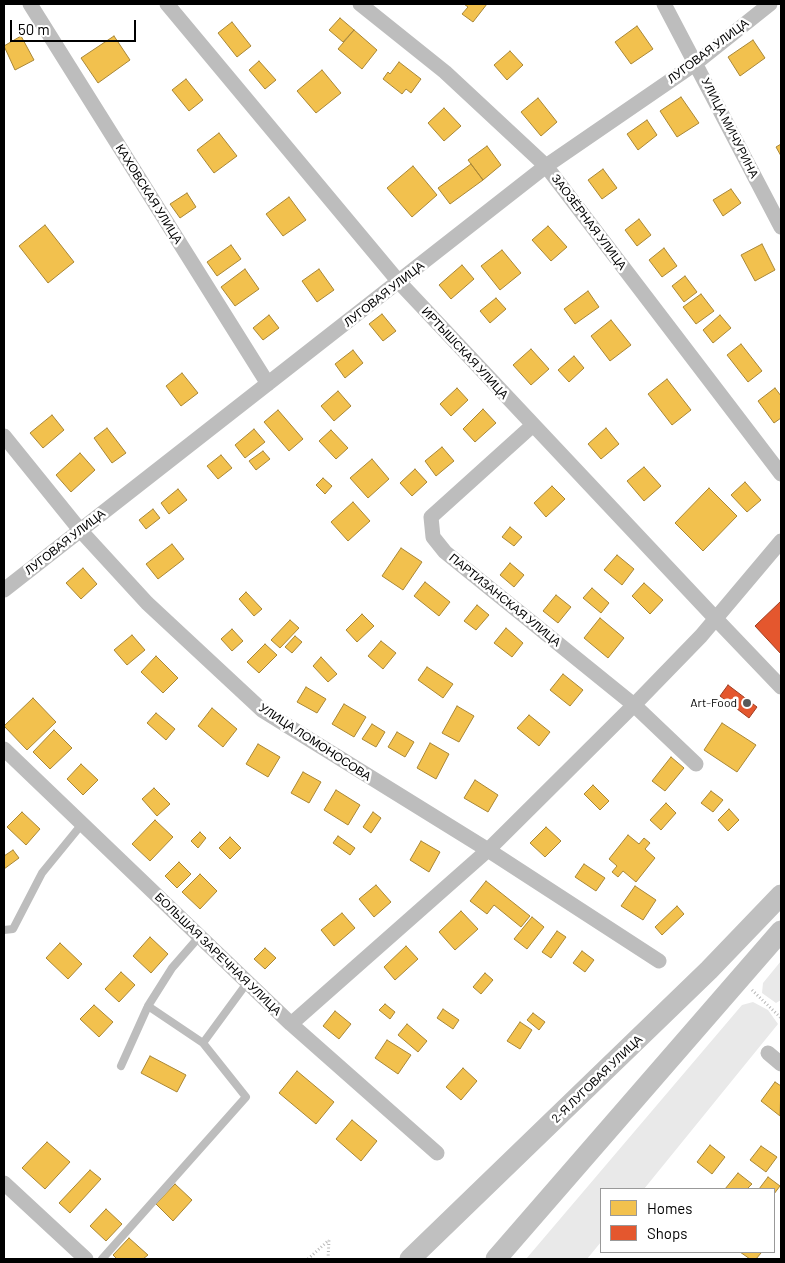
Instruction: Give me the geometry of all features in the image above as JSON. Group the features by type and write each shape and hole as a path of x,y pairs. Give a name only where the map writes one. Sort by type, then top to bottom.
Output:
{"main road":[{"name":"2-Я ЛУГОВАЯ УЛИЦА","path":"410,1259 709,970 781,895"},
{"path":"496,1259 781,931"}],"street":[{"name":"КАХОВСКАЯ УЛИЦА","path":"30,4 268,384"},
{"name":"ИРТЫШСКАЯ УЛИЦА","path":"167,4 399,282 781,686"},
{"name":"ЗАОЗЁРНАЯ УЛИЦА","path":"360,4 445,72 546,166 781,474"},
{"name":"УЛИЦА МИЧУРИНА","path":"664,4 781,227"},
{"name":"ЛУГОВАЯ УЛИЦА","path":"4,590 546,166 696,63 770,4"},
{"name":"ПАРТИЗАНСКАЯ УЛИЦА","path":"533,425 431,517 433,537 445,552 634,705 696,764"},
{"name":"УЛИЦА ЛОМОНОСОВА","path":"4,436 80,530 147,603 262,710 488,850 659,961"},
{"path":"291,1024 488,850 634,705 716,619 781,541"},
{"name":"БОЛЬШАЯ ЗАРЕЧНАЯ УЛИЦА","path":"4,749 291,1024 437,1153"},
{"path":"768,1053 781,1064"},
{"path":"4,1183 86,1259"}],"lane":[{"path":"4,930 13,929 42,873 82,824"},
{"path":"121,1066 148,1006 172,968 199,937"},
{"path":"203,1043 248,983"},
{"path":"102,1259 246,1097 203,1043 148,1006"}],"path":[{"path":"748,986 781,1018"},
{"path":"308,1259 329,1240 328,1259"}],"shaded area":[{"path":"781,961 781,1000 776,1003 762,993 763,983"},
{"path":"753,1002 768,1010 778,1024 645,1188 600,1188 600,1243 587,1259 526,1259 742,1005"}],"building: Homes":[{"path":"464,4 487,4 473,22 462,14 468,7"},
{"path":"340,18 354,30 343,42 329,30"},
{"path":"232,22 251,46 237,57 218,33"},
{"path":"637,26 653,49 631,64 615,42"},
{"path":"354,30 377,50 362,69 338,49"},
{"path":"21,36 34,60 15,70 4,46"},
{"path":"114,36 130,60 98,83 81,58"},
{"path":"753,40 765,58 740,76 728,57"},
{"path":"510,51 523,65 507,80 494,65"},
{"path":"259,61 276,80 265,89 249,70"},
{"path":"399,62 421,79 411,93 406,89 402,94 383,79 388,72 390,74"},
{"path":"322,70 341,93 316,113 297,91"},
{"path":"186,79 203,100 189,111 172,90"},
{"path":"681,97 699,123 677,137 660,111"},
{"path":"538,98 557,122 541,136 521,112"},
{"path":"444,108 461,126 444,141 428,123"},
{"path":"647,120 657,135 638,150 627,134"},
{"path":"219,133 237,156 214,173 197,150"},
{"path":"781,144 781,156 776,147"},
{"path":"487,146 501,165 483,180 468,160"},
{"path":"471,164 483,180 450,204 438,188"},
{"path":"413,166 437,195 412,217 387,188"},
{"path":"603,169 617,188 602,199 588,180"},
{"path":"731,189 741,203 723,216 713,200"},
{"path":"187,193 196,207 180,218 170,204"},
{"path":"289,197 306,220 283,236 266,214"},
{"path":"639,219 651,235 637,246 625,230"},
{"path":"45,225 74,262 48,283 19,246"},
{"path":"548,226 567,247 551,261 532,240"},
{"path":"762,244 775,270 755,281 741,255"},
{"path":"231,245 241,259 217,276 207,262"},
{"path":"664,248 677,266 662,277 649,260"},
{"path":"502,250 521,273 500,290 481,266"},
{"path":"462,265 474,279 451,299 439,285"},
{"path":"245,269 259,289 235,306 221,287"},
{"path":"319,269 334,290 317,302 302,281"},
{"path":"685,276 697,292 684,302 672,286"},
{"path":"588,291 599,307 575,324 564,309"},
{"path":"701,294 714,311 696,324 683,307"},
{"path":"496,298 506,309 490,323 480,311"},
{"path":"382,314 396,331 383,341 369,324"},
{"path":"269,315 279,328 263,340 253,328"},
{"path":"720,315 731,328 713,343 703,330"},
{"path":"611,320 631,345 610,361 591,336"},
{"path":"741,344 762,371 748,382 727,355"},
{"path":"531,349 549,369 531,385 513,365"},
{"path":"353,350 363,363 345,378 335,364"},
{"path":"574,356 584,368 569,382 558,370"},
{"path":"182,373 198,393 181,406 166,386"},
{"path":"667,379 691,410 672,425 648,394"},
{"path":"457,388 468,400 451,416 440,404"},
{"path":"775,388 781,396 781,418 774,423 758,401"},
{"path":"338,391 351,406 334,421 321,406"},
{"path":"483,409 496,423 475,442 463,429"},
{"path":"278,410 303,439 289,451 264,422"},
{"path":"52,415 64,430 43,448 30,433"},
{"path":"107,428 126,453 112,463 94,438"},
{"path":"606,428 619,444 601,459 588,444"},
{"path":"254,429 265,442 245,458 235,445"},
{"path":"331,430 348,448 336,459 319,441"},
{"path":"442,447 454,461 436,476 425,461"},
{"path":"263,451 270,459 256,470 249,461"},
{"path":"80,453 95,470 71,492 56,475"},
{"path":"221,455 232,468 218,479 207,466"},
{"path":"372,459 389,479 368,498 350,478"},
{"path":"644,467 661,486 644,501 627,481"},
{"path":"415,469 427,482 412,496 400,483"},
{"path":"323,478 332,486 325,494 316,485"},
{"path":"745,482 761,500 747,512 731,495"},
{"path":"552,486 565,499 546,517 534,503"},
{"path":"709,488 737,516 703,551 675,523"},
{"path":"178,489 187,500 169,514 161,503"},
{"path":"353,502 370,521 348,541 331,522"},
{"path":"153,509 160,518 146,529 139,520"},
{"path":"510,527 522,537 514,546 502,537"},
{"path":"172,544 184,559 158,579 146,564"},
{"path":"401,548 422,562 403,590 382,576"},
{"path":"617,555 634,569 622,585 604,570"},
{"path":"510,563 524,575 514,587 500,575"},
{"path":"83,568 97,584 81,599 66,583"},
{"path":"425,582 450,602 439,616 414,596"},
{"path":"644,583 663,600 650,614 632,596"},
{"path":"592,588 609,603 601,613 583,598"},
{"path":"246,592 262,609 254,616 239,599"},
{"path":"556,595 571,607 558,623 543,611"},
{"path":"477,605 489,615 476,630 464,621"},
{"path":"362,614 374,626 357,642 346,630"},
{"path":"600,618 624,638 608,658 584,638"},
{"path":"290,620 299,628 280,648 271,640"},
{"path":"506,628 523,643 512,657 494,643"},
{"path":"232,629 243,641 232,651 221,639"},
{"path":"132,635 145,650 127,665 114,650"},
{"path":"295,636 302,642 292,653 285,647"},
{"path":"381,641 396,653 383,669 368,656"},
{"path":"265,644 277,655 259,673 247,662"},
{"path":"156,656 178,678 163,693 141,672"},
{"path":"321,657 337,674 328,682 313,666"},
{"path":"427,667 453,684 443,698 418,680"},
{"path":"563,674 583,690 570,706 550,690"},
{"path":"306,687 326,699 317,713 297,702"},
{"path":"33,698 56,722 27,750 4,726"},
{"path":"344,704 366,717 354,737 332,724"},
{"path":"457,706 474,716 459,742 442,733"},
{"path":"212,708 237,729 223,747 198,726"},
{"path":"156,713 175,729 166,740 147,723"},
{"path":"529,715 550,732 539,746 517,728"},
{"path":"722,723 756,745 737,772 704,750"},
{"path":"372,724 385,732 376,747 362,739"},
{"path":"54,730 72,748 50,769 33,752"},
{"path":"397,732 414,742 405,757 388,747"},
{"path":"430,743 449,754 436,779 417,768"},
{"path":"258,744 280,757 268,777 246,764"},
{"path":"671,757 684,768 665,791 652,781"},
{"path":"81,764 98,780 83,795 67,779"},
{"path":"303,772 321,782 309,803 291,793"},
{"path":"475,780 498,795 488,812 464,798"},
{"path":"593,785 609,801 600,810 584,794"},
{"path":"154,788 170,804 157,816 142,799"},
{"path":"336,790 360,805 348,825 324,810"},
{"path":"711,791 723,800 713,812 701,803"},
{"path":"666,803 676,813 661,830 650,820"},
{"path":"729,809 739,820 728,831 718,820"},
{"path":"22,812 40,829 26,845 7,827"},
{"path":"373,812 381,818 371,833 363,827"},
{"path":"155,820 173,837 150,861 132,844"},
{"path":"546,827 561,841 545,857 530,843"},
{"path":"200,832 206,838 198,848 191,841"},
{"path":"628,835 639,844 644,838 650,843 645,849 655,858 636,882 623,871 618,877 612,872 617,866 609,859"},
{"path":"338,836 355,848 350,855 333,843"},
{"path":"230,837 241,848 230,859 219,848"},
{"path":"421,841 440,852 429,872 410,860"},
{"path":"13,850 19,858 4,869 4,856"},
{"path":"179,862 191,874 177,888 165,876"},
{"path":"584,864 605,878 596,891 575,877"},
{"path":"200,874 217,891 200,909 182,892"},
{"path":"486,881 530,916 521,927 494,905 487,914 470,901"},
{"path":"376,885 391,902 374,917 359,899"},
{"path":"635,886 656,900 643,920 621,906"},
{"path":"677,906 684,914 662,935 655,927"},
{"path":"461,911 478,929 455,950 439,932"},
{"path":"342,913 355,928 334,946 321,930"},
{"path":"532,917 544,927 527,949 514,939"},
{"path":"557,931 566,937 551,958 542,952"},
{"path":"150,937 168,954 151,973 133,956"},
{"path":"60,943 82,964 68,979 46,958"},
{"path":"406,946 418,959 395,980 384,967"},
{"path":"265,948 276,958 265,969 254,959"},
{"path":"582,951 594,960 585,972 573,963"},
{"path":"121,972 135,985 119,1002 105,989"},
{"path":"485,973 493,980 481,994 473,987"},
{"path":"385,1004 395,1012 390,1019 379,1010"},
{"path":"94,1005 113,1022 99,1037 80,1019"},
{"path":"443,1009 459,1020 453,1029 437,1018"},
{"path":"335,1011 351,1024 339,1039 323,1026"},
{"path":"533,1013 545,1022 539,1030 527,1020"},
{"path":"520,1022 532,1030 520,1049 507,1041"},
{"path":"407,1024 427,1041 418,1052 398,1035"},
{"path":"387,1040 411,1055 398,1074 375,1058"},
{"path":"150,1056 186,1075 177,1092 141,1073"},
{"path":"463,1068 477,1081 461,1100 446,1087"},
{"path":"297,1071 334,1102 316,1124 279,1093"},
{"path":"775,1082 781,1086 780,1116 761,1101"},
{"path":"352,1120 377,1141 361,1161 336,1139"},
{"path":"47,1142 70,1162 45,1189 22,1168"},
{"path":"710,1145 725,1157 712,1174 697,1162"},
{"path":"761,1146 777,1157 766,1172 750,1160"},
{"path":"90,1170 101,1179 70,1213 59,1203"},
{"path":"738,1173 752,1184 748,1188 726,1188"},
{"path":"768,1177 780,1186 775,1193 775,1188 760,1188"},
{"path":"175,1184 192,1200 173,1221 156,1204"},
{"path":"106,1209 122,1224 106,1241 90,1226"},
{"path":"129,1238 148,1255 143,1259 117,1259 113,1255"},
{"path":"741,1253 761,1253 756,1259 750,1259"}],"building: Shops":[{"path":"781,601 781,654 755,626"},
{"path":"728,685 757,707 749,718 720,696"}],"place":[{"name":"Art-Food","path":"747,703"}]}
